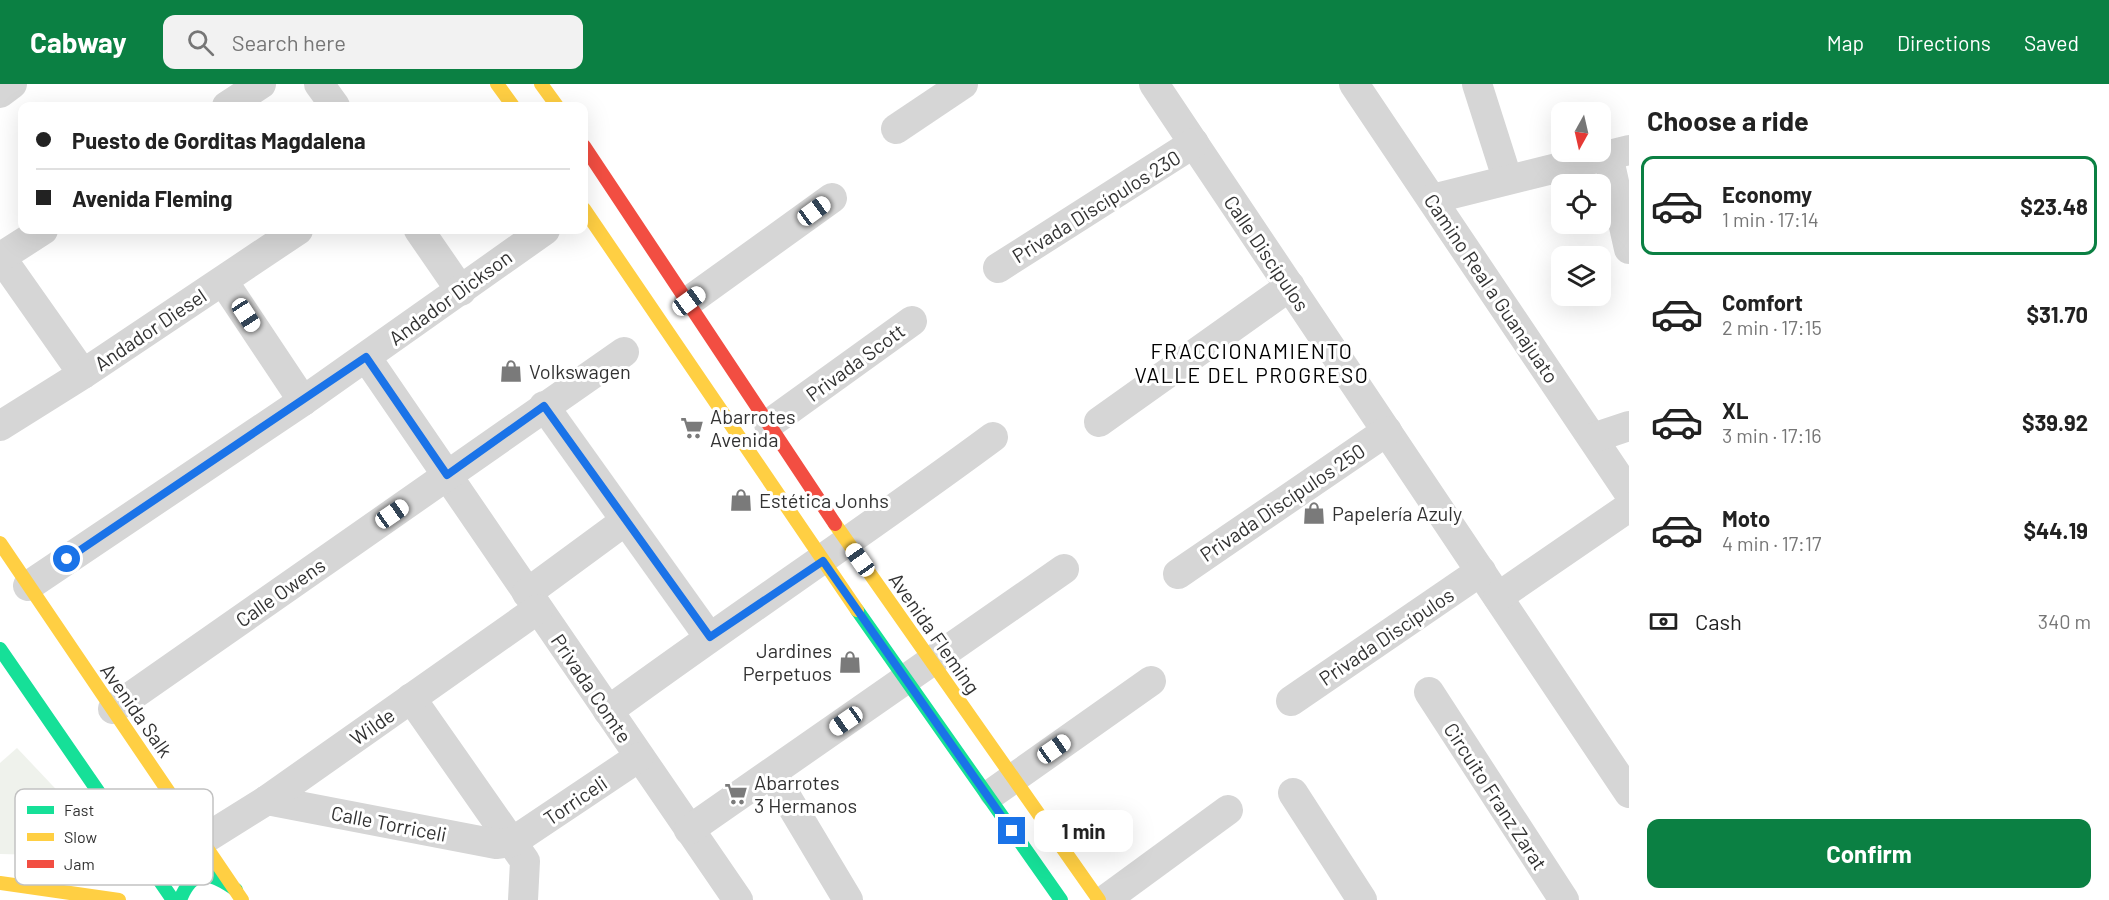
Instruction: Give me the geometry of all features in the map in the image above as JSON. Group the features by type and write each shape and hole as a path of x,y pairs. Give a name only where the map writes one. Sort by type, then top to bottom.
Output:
{"street":[{"path":"0,93 12,84"},
{"path":"233,102 261,84"},
{"path":"319,84 332,102"},
{"path":"497,84 510,102"},
{"path":"541,84 554,102"},
{"path":"896,129 963,84"},
{"name":"Calle Discípulos","path":"1154,84 1481,571"},
{"name":"Camino Real a Guanajuato","path":"1354,84 1629,493"},
{"path":"1477,84 1507,178"},
{"name":"Privada Discípulos 230","path":"998,268 1194,143"},
{"name":"Avenida Fleming","path":"588,152 848,543 1099,900"},
{"path":"1432,199 1507,178 1618,152 1629,249"},
{"path":"689,301 832,198"},
{"path":"588,215 823,561 1061,900"},
{"path":"37,234 1,256 83,374"},
{"name":"Andador Diesel","path":"0,426 83,374 292,234"},
{"path":"422,234 461,291"},
{"name":"Andador Dickson","path":"28,586 303,401 539,234"},
{"path":"223,280 303,401"},
{"path":"1099,422 1290,286"},
{"name":"Privada Scott","path":"769,424 912,321"},
{"name":"Calle Owens","path":"113,709 624,352"},
{"name":"Privada Comte","path":"366,357 738,900"},
{"path":"544,406 710,637"},
{"path":"1593,438 1629,426"},
{"name":"Privada Discípulos 250","path":"1178,574 1387,431"},
{"path":"608,711 710,637 823,561 993,437"},
{"path":"1498,597 1629,507"},
{"name":"Wilde","path":"213,834 267,800 411,698 533,601 625,520"},
{"name":"Avenida Salk","path":"0,543 168,789"},
{"path":"688,830 1064,569"},
{"path":"1481,571 1629,793"},
{"name":"Privada Discípulos","path":"1291,701 1481,571"},
{"path":"0,649 96,789"},
{"path":"988,796 1151,681"},
{"name":"Circuito Franz Zarat","path":"1429,692 1564,900"},
{"path":"411,698 525,861 523,900"},
{"name":"Torriceli","path":"512,842 639,757"},
{"path":"772,772 848,900"},
{"path":"1293,793 1362,900"},
{"name":"Calle Torriceli","path":"267,800 496,844 512,842"},
{"path":"1105,900 1228,810"},
{"name":"Avenida Salk","path":"213,855 239,895"},
{"path":"213,877 221,878 239,895"},
{"path":"0,883 42,895 119,900"},
{"path":"163,885 173,900"},
{"path":"180,900 188,885"}],"shaded area":[{"path":"17,748 56,789 15,789 15,854 0,854 0,763"}],"traffic: fast":[{"path":"857,610 1061,900"},
{"path":"0,649 96,789"},
{"path":"213,878 236,890"},
{"path":"163,885 173,900"},
{"path":"180,900 188,885"}],"traffic: slow":[{"path":"497,84 510,102"},
{"path":"541,84 554,102"},
{"path":"588,215 857,610"},
{"path":"835,524 1099,900"},
{"path":"0,543 167,789"},
{"path":"213,857 242,900"},
{"path":"0,883 119,900"}],"traffic: jam":[{"path":"588,152 835,524"}],"place":[{"name":"Volkswagen","path":"511,371"},
{"name":"Abarrotes Avenida","path":"692,428"},
{"name":"Estética Jonhs","path":"741,500"},
{"name":"Papelería Azuly","path":"1314,513"},
{"name":"Jardines Perpetuos","path":"850,662"},
{"name":"Abarrotes 3 Hermanos","path":"736,794"}],"district":[{"name":"FRACCIONAMIENTO VALLE DEL PROGRESO","path":"1252,362"}],"route":[{"path":"67,559 366,357 447,475 544,406 710,637 823,561 1012,831"}]}
